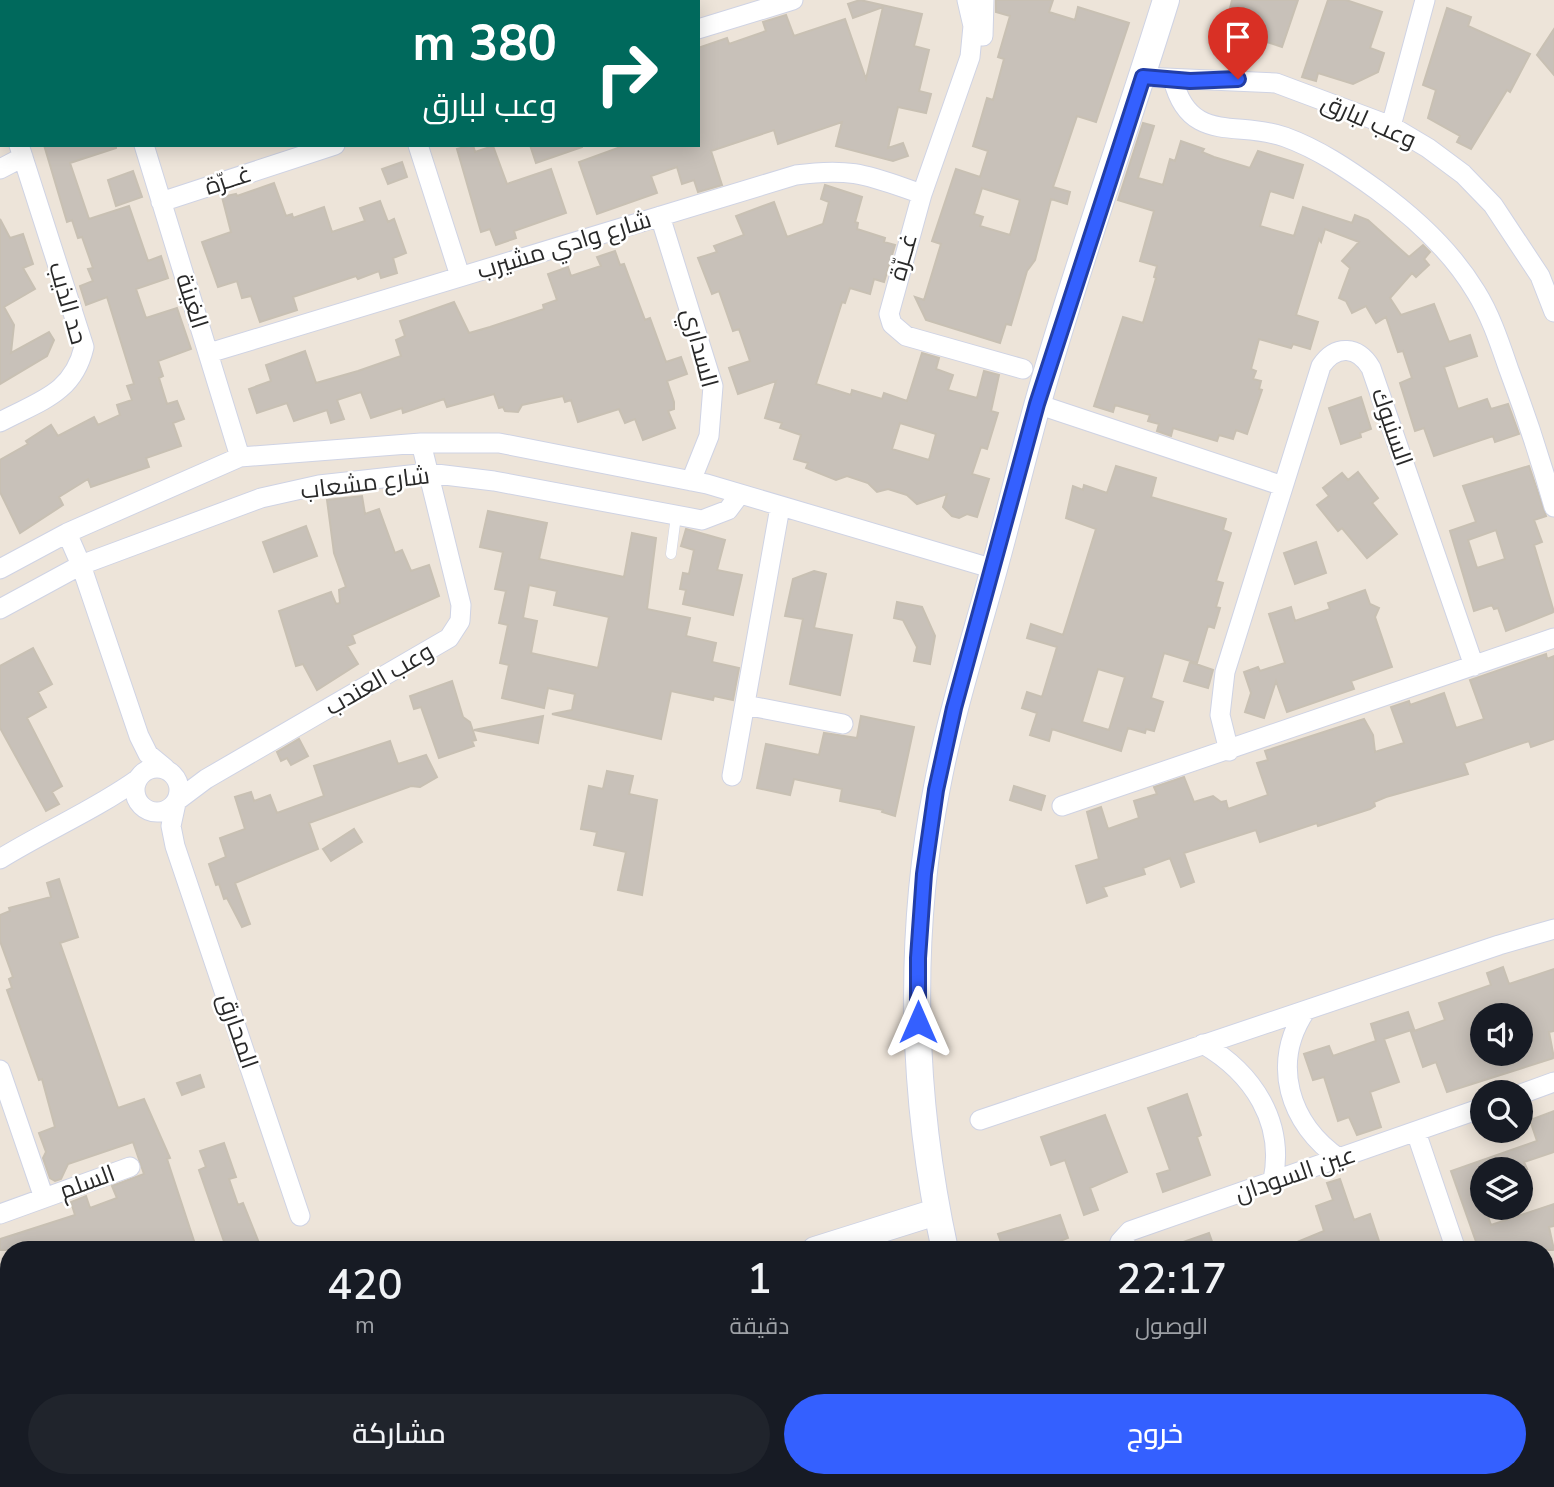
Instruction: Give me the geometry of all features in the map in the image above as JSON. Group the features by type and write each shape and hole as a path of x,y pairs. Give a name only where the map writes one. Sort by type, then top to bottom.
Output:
{"street":[{"path":"700,28 735,8 793,0"},
{"name":"غــرّة","path":"967,0 973,26 970,57 922,194 889,305 892,324 906,336 1023,369"},
{"name":"غــرّة","path":"970,57 982,40 985,0"},
{"path":"943,1241 924,1128 918,1043 918,958 924,874 936,790 954,708 1037,404 1166,0"},
{"path":"1391,126 1425,0"},
{"name":"وعب لبارق","path":"1143,77 1238,79 1276,83 1391,126 1428,148 1463,174 1493,205 1540,276 1554,312"},
{"path":"1173,79 1179,99 1195,118 1222,129 1255,130 1282,136 1330,158 1400,208 1455,263 1476,292 1493,324 1554,507"},
{"name":"الغينة","path":"145,147 240,457"},
{"name":"غــرّة","path":"161,202 329,147"},
{"path":"419,147 460,276"},
{"path":"0,169 21,151"},
{"name":"حد الذيب","path":"0,422 67,386 80,367 84,347 21,151"},
{"name":"شارع وادي مشيرب","path":"209,353 796,175 828,170 856,171 922,194"},
{"name":"السداري","path":"660,216 713,386 709,436 691,481"},
{"name":"السنبوك","path":"1229,751 1220,715 1222,687 1321,366 1328,355 1340,349 1353,350 1364,357 1371,368 1474,666"},
{"path":"1037,404 1283,486"},
{"name":"شارع مشعاب","path":"0,569 66,533 240,457 421,443 499,443 691,481 994,569"},
{"name":"وعب العندب","path":"177,801 206,779 449,638 460,621 461,605 421,443"},
{"name":"شارع مشعاب","path":"0,609 81,565 261,498 319,485 428,473 494,481 702,520 713,518 734,506 740,494"},
{"path":"732,776 780,507"},
{"path":"66,533 81,565 139,736 148,754 185,780 206,779"},
{"path":"1062,806 1554,638"},
{"path":"746,705 843,724"},
{"path":"139,736 140,776 135,787 146,808"},
{"path":"0,859 60,823 97,805 140,776 168,770"},
{"path":"97,805 167,810 177,801 179,785 168,770"},
{"name":"المحارق","path":"177,801 171,827 176,846 300,1216"},
{"name":"المحارق","path":"146,808 176,846"},
{"path":"980,1120 1554,929"},
{"path":"1306,1010 1289,1046 1287,1074 1293,1101 1311,1134 1340,1159"},
{"path":"1203,1044 1240,1072 1266,1110 1276,1152 1273,1180"},
{"name":"السلم","path":"0,1070 44,1198"},
{"path":"1533,1090 1554,1082"},
{"path":"1266,1110 1293,1101"},
{"name":"عين السودان","path":"1120,1241 1130,1231 1470,1112"},
{"path":"1416,1132 1453,1241"},
{"name":"السلم","path":"0,1214 130,1167"},
{"path":"844,1241 936,1212"}],"lane":[{"path":"670,554 676,516"}],"building":[{"path":"860,0 922,14 914,46 929,50 919,91 931,94 926,113 898,107 888,148 903,143 908,156 893,161 836,146 842,122 778,144 774,130 711,151 722,185 698,192 694,180 682,184 677,167 651,176 657,193 597,214 579,162 620,147 700,147 700,47 727,38 729,44 766,31 763,22 786,15 794,36 845,19 866,79 883,7 853,18 848,4"},
{"path":"996,0 1053,0 1049,12 1075,20 1078,7 1129,23 1096,122 1077,116 1053,187 1070,192 1067,204 1051,199 1035,260 1027,271 1011,325 1006,324 1000,343 926,320 915,297 924,300 941,244 932,241 956,169 980,177 988,151 973,146 987,98 993,100 1004,59 998,57 1010,16 996,12","holes":["982,188 1020,200 1010,235 980,226 983,217 974,214"]},
{"path":"1232,0 1298,0 1282,47 1244,34 1240,47 1222,42"},
{"path":"1328,0 1346,0 1382,12 1370,48 1384,53 1378,72 1353,84 1318,73 1316,81 1302,77"},
{"path":"1447,8 1471,17 1468,26 1530,54 1510,92 1507,90 1471,149 1457,142 1460,136 1428,118 1436,90 1423,85"},
{"path":"1554,29 1554,75 1537,55"},
{"path":"1143,123 1154,126 1138,178 1163,185 1170,159 1175,161 1181,141 1204,149 1202,152 1214,157 1250,168 1258,151 1303,165 1293,198 1270,191 1260,226 1294,236 1303,207 1352,223 1355,215 1368,220 1409,257 1423,245 1430,252 1424,259 1429,265 1416,277 1412,273 1390,298 1401,315 1434,304 1449,342 1470,335 1477,356 1444,367 1458,409 1487,399 1491,409 1508,404 1519,434 1495,442 1493,436 1434,456 1424,428 1415,431 1400,383 1412,378 1403,351 1398,352 1386,317 1376,323 1366,306 1352,313 1346,301 1339,298 1350,268 1342,261 1359,242 1325,229 1321,242 1319,239 1296,315 1318,322 1310,349 1293,344 1291,348 1259,339 1251,369 1256,371 1253,379 1261,381 1259,389 1262,390 1247,434 1236,430 1233,439 1219,435 1217,441 1173,428 1171,436 1157,431 1159,424 1148,421 1150,415 1115,405 1113,412 1094,406 1123,317 1143,323 1156,278 1157,266 1140,261 1154,211 1118,200"},
{"path":"45,147 116,147 70,163 89,219 129,206 148,261 161,256 168,278 136,289 146,318 177,308 191,349 158,361 163,376 159,378 167,404 177,401 184,419 173,423 181,446 146,458 149,467 91,487 88,479 59,497 63,505 20,533 0,492 0,460 28,444 26,441 51,425 58,436 94,417 98,425 120,415 117,405 132,400 127,386 134,384 107,297 86,305 80,286 93,281 88,269 93,268 82,237 78,238 72,220 67,222"},
{"path":"474,147 475,152 493,147 507,184 551,169 566,213 514,231 516,238 496,245 490,229 481,232 457,149"},
{"path":"531,147 582,147 536,163"},
{"path":"402,162 407,177 388,184 382,169"},
{"path":"133,171 142,197 116,206 108,180"},
{"path":"274,183 286,216 292,214 293,218 324,207 332,232 365,221 360,208 380,201 388,222 394,219 406,253 393,258 397,273 381,278 379,271 358,279 356,276 293,297 297,310 260,322 251,296 242,298 237,281 218,287 202,242 231,232 222,197 237,196"},
{"path":"825,185 862,197 855,222 858,223 857,229 885,238 884,242 895,245 884,282 874,279 870,294 850,288 845,303 842,302 816,384 851,395 852,390 882,399 884,393 907,401 922,353 939,358 936,369 953,375 948,390 977,398 984,371 999,375 991,411 998,413 987,449 981,447 972,474 989,479 977,517 967,514 959,518 952,516 943,507 947,494 917,504 907,495 888,489 877,492 868,483 847,476 836,480 806,468 808,463 794,459 801,435 780,428 782,423 765,418 776,381 738,394 729,368 750,361 739,329 733,331 719,291 712,294 698,258 717,252 714,246 744,235 736,216 774,202 787,237 823,224 829,202 821,199","holes":["900,423 936,434 929,460 892,449"]},
{"path":"0,219 10,238 23,234 33,264 23,268 35,289 4,307 14,325 11,353 49,332 54,340 47,356 0,384"},
{"path":"615,251 620,265 624,264 645,320 650,318 666,362 681,357 687,374 667,381 674,402 674,409 668,411 675,428 643,440 635,419 625,423 619,409 578,422 571,400 565,402 563,396 522,405 518,412 499,408 494,394 447,407 444,399 403,413 402,408 371,418 361,392 337,400 344,419 331,423 327,410 294,421 287,403 257,413 249,389 271,381 266,365 305,351 316,383 358,371 401,356 396,340 405,336 400,321 454,302 469,333 490,327 544,309 543,305 557,300 548,274 568,267 571,276 601,266 597,257"},
{"path":"1361,397 1371,429 1360,433 1361,437 1341,444 1329,408"},
{"path":"1116,466 1156,478 1151,497 1226,519 1223,530 1231,533 1216,581 1223,583 1216,607 1220,608 1214,628 1208,626 1197,663 1164,653 1151,698 1163,702 1154,731 1146,729 1145,733 1128,728 1121,751 1052,729 1049,741 1030,735 1037,713 1022,708 1027,692 1042,697 1057,647 1027,638 1031,624 1063,635 1096,529 1066,518 1073,486 1083,490 1084,485 1107,493","holes":["1098,669 1125,677 1109,730 1082,722"]},
{"path":"1529,466 1546,516 1534,520 1542,542 1534,545 1554,612 1506,631 1498,608 1494,609 1492,605 1474,611 1450,531 1476,522 1463,486","holes":["1496,530 1505,559 1477,568 1468,540"]},
{"path":"1358,472 1378,498 1372,503 1397,534 1367,558 1342,528 1338,531 1317,505 1329,496 1323,488 1342,473 1348,480"},
{"path":"362,496 365,514 379,509 395,553 402,550 411,571 429,565 439,596 352,635 355,643 347,646 358,664 317,690 303,664 296,666 279,611 331,592 336,604 340,603 339,590 346,587 334,553 327,500"},
{"path":"488,511 547,523 539,559 624,577 632,533 656,538 647,609 690,618 686,636 716,643 712,662 739,668 733,700 714,696 713,700 671,691 661,739 552,714 572,710 575,694 548,688 544,708 502,698 509,665 500,663 508,625 499,623 506,591 495,589 503,552 480,547","holes":["529,585 557,591 554,605 609,617 598,668 531,653 537,621 523,618"]},
{"path":"306,526 317,556 274,572 263,542"},
{"path":"686,529 725,540 717,570 742,575 733,615 683,604 686,590 680,589 683,573 689,574 694,550 681,546"},
{"path":"1316,542 1326,573 1295,584 1284,553"},
{"path":"814,571 826,574 814,628 852,635 840,695 790,684 803,619 785,616 793,579"},
{"path":"1365,590 1370,604 1379,608 1375,617 1392,667 1351,681 1354,689 1287,712 1276,681 1264,718 1245,712 1251,693 1244,672 1258,667 1260,671 1285,663 1269,614 1291,607 1295,621 1330,609 1328,603"},
{"path":"897,602 922,607 935,636 930,664 914,661 917,647 903,620 894,618"},
{"path":"33,648 52,684 38,692 46,707 27,718 62,786 52,792 59,804 46,811 0,728 0,666"},
{"path":"1546,654 1547,659 1554,656 1554,739 1531,747 1529,741 1464,763 1468,774 1386,797 1374,802 1375,806 1370,809 1318,826 1317,823 1260,842 1256,830 1184,853 1194,882 1181,887 1170,858 1143,868 1145,874 1103,887 1107,896 1087,903 1076,866 1099,859 1087,812 1101,807 1108,829 1139,818 1134,801 1157,794 1154,787 1184,777 1194,802 1213,796 1221,802 1226,801 1228,809 1268,795 1257,763 1268,760 1265,751 1364,719 1373,735 1375,752 1404,743 1391,707 1409,701 1410,705 1444,693 1456,728 1484,719 1470,680"},
{"path":"1190,662 1213,670 1208,688 1184,681"},
{"path":"452,681 463,717 470,722 476,740 472,741 474,746 439,758 421,707 414,709 410,696"},
{"path":"543,716 538,743 474,730"},
{"path":"861,716 914,727 895,816 882,812 883,810 840,801 842,789 794,779 790,795 757,788 766,744 819,755 824,733 857,738"},
{"path":"299,739 308,756 291,765 287,758 281,761 277,752"},
{"path":"390,741 398,764 426,755 437,777 420,787 411,786 309,823 318,849 235,883 250,924 242,927 227,898 224,899 219,884 216,885 209,864 226,857 220,838 245,829 235,797 251,792 254,801 270,795 277,813 324,796 314,766"},
{"path":"607,771 633,776 629,794 657,800 642,895 618,890 626,852 594,845 597,832 581,829 589,786 603,789"},
{"path":"1014,786 1045,796 1041,810 1010,800"},
{"path":"354,829 362,842 331,861 323,849"},
{"path":"59,879 78,937 60,943 118,1108 144,1099 170,1158 167,1159 194,1241 0,1241 75,1215 71,1202 86,1196 90,1208 117,1198 112,1186 144,1174 133,1142 68,1164 61,1179 55,1181 50,1178 43,1158 46,1152 39,1133 55,1127 42,1079 39,1080 7,990 12,988 9,979 13,977 0,941 0,915 10,911 9,908 51,897 47,883"},
{"path":"1503,967 1509,984 1554,969 1554,1031 1549,1032 1554,1058 1533,1065 1533,1003 1470,1003 1470,1066 1529,1066 1485,1080 1470,1080 1470,1085 1447,1092 1436,1062 1423,1067 1411,1032 1445,1020 1439,1003 1491,985 1487,973"},
{"path":"1408,1012 1414,1029 1384,1039 1399,1082 1370,1092 1381,1127 1357,1135 1349,1117 1338,1121 1324,1077 1313,1080 1304,1054 1329,1046 1333,1056 1376,1041 1371,1024"},
{"path":"200,1075 204,1087 182,1095 177,1083"},
{"path":"1187,1094 1201,1135 1197,1137 1210,1175 1163,1192 1157,1174 1170,1170 1148,1108"},
{"path":"1554,1111 1554,1152 1533,1159 1491,1157 1533,1143 1537,1141 1533,1119"},
{"path":"1105,1115 1127,1172 1090,1188 1098,1210 1084,1215 1065,1160 1051,1165 1041,1137"},
{"path":"224,1143 236,1177 229,1179 238,1205 243,1203 258,1241 224,1241 199,1170 206,1167 200,1151"},
{"path":"1470,1164 1470,1220 1489,1220 1491,1225 1506,1220 1533,1220 1533,1211 1554,1204 1554,1226 1549,1227 1552,1241 1476,1241 1451,1171"},
{"path":"1340,1179 1354,1220 1370,1214 1379,1241 1300,1241 1324,1231 1316,1206 1333,1200 1327,1183"},
{"path":"1060,1215 1068,1238 1060,1241 1000,1241 998,1234"},
{"path":"1209,1233 1212,1241 1186,1241"}],"route":[{"path":"918,1022 918,958 924,874 936,790 954,708 1037,404 1143,77 1190,81 1238,79"}]}
